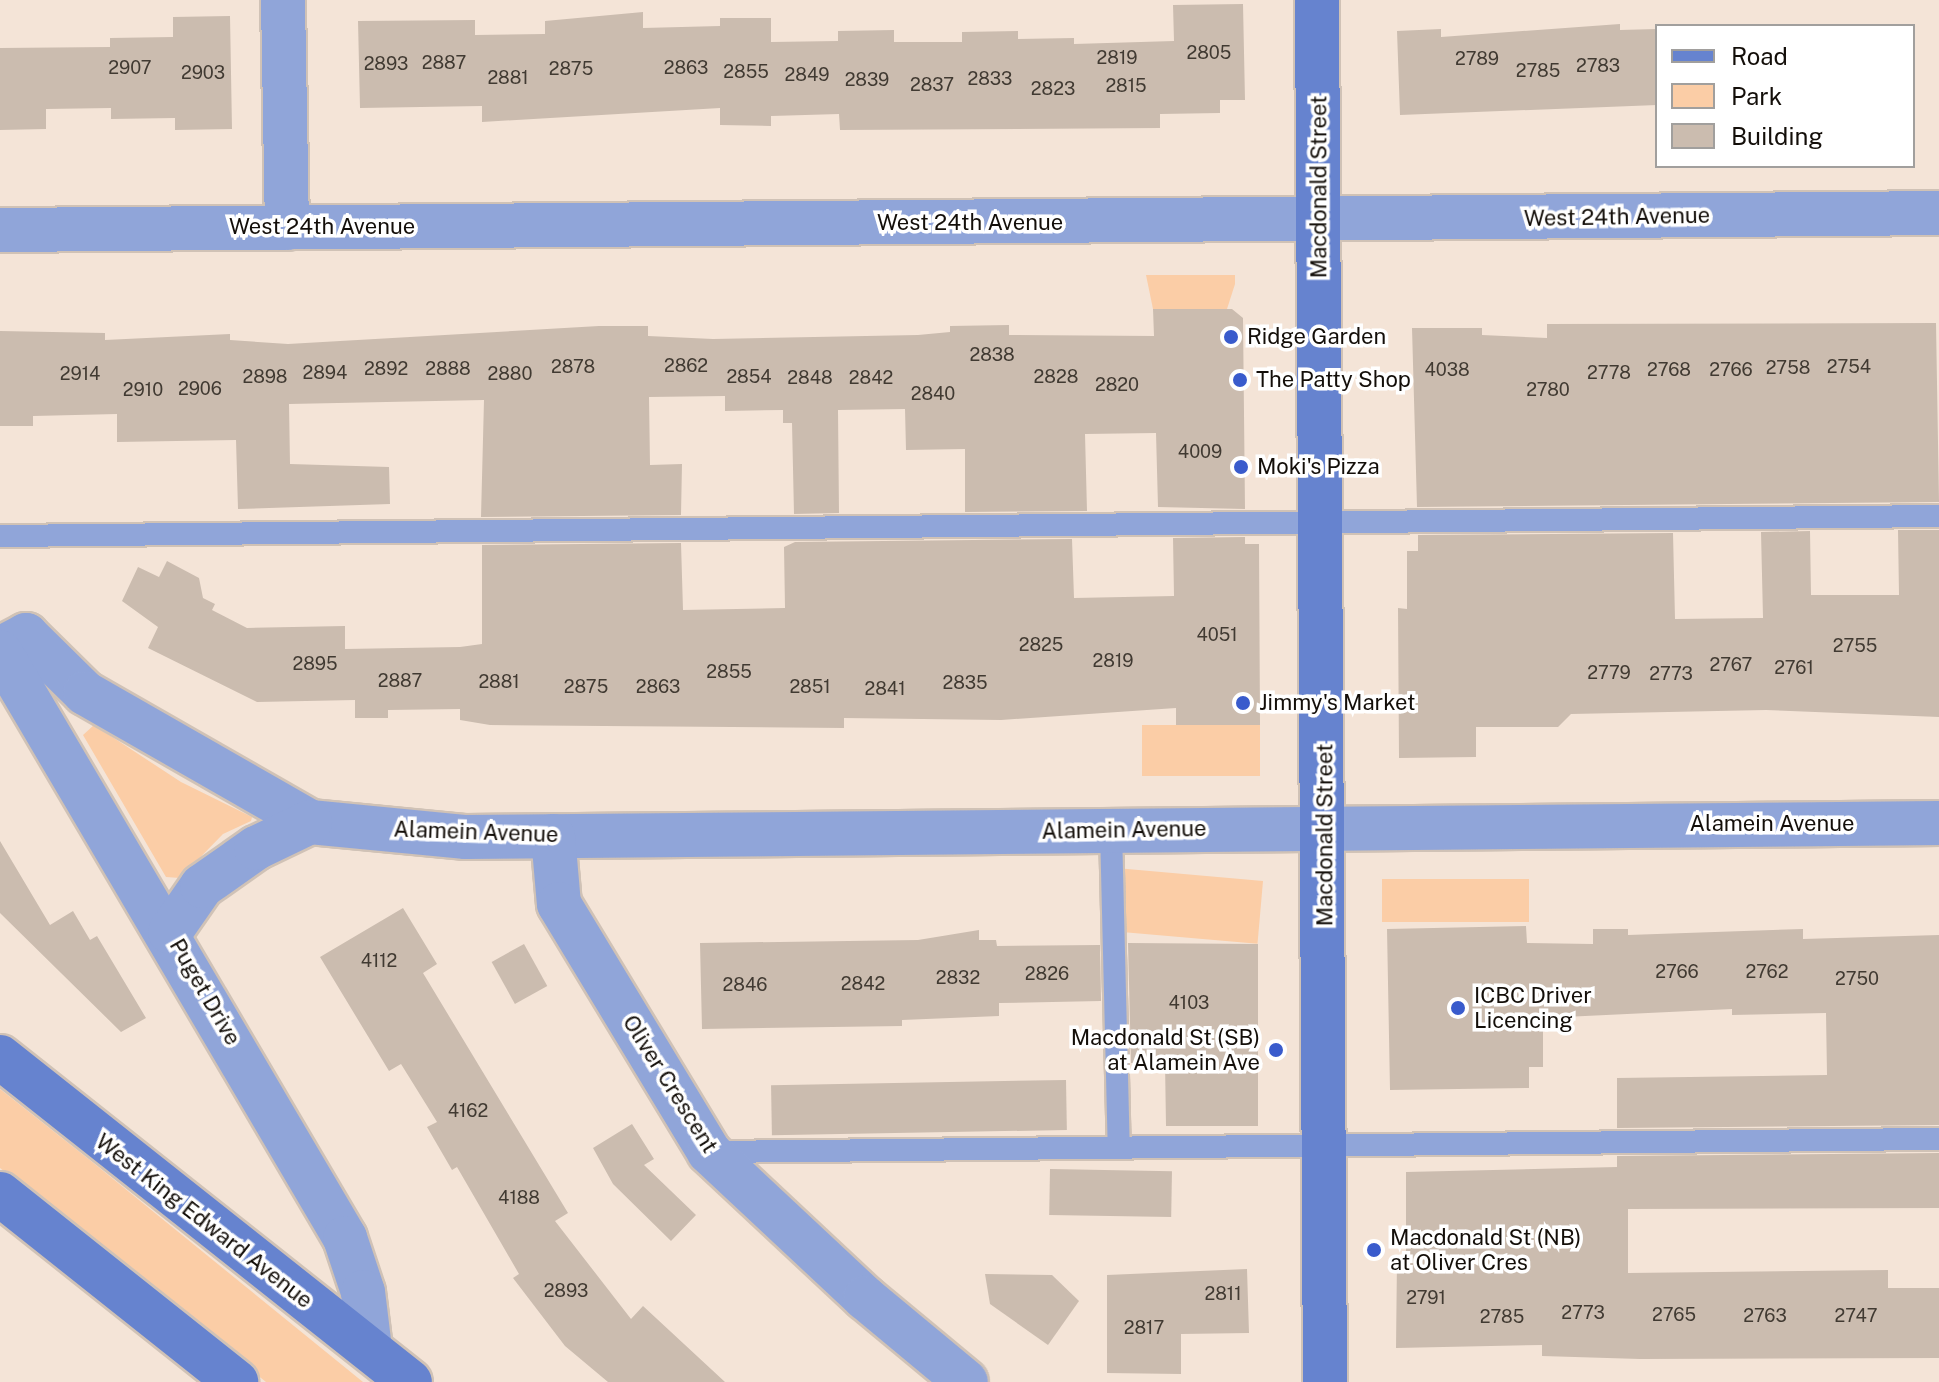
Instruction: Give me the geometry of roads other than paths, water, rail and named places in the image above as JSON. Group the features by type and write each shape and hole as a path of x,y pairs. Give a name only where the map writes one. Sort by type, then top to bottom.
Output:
{"street":[{"path":"283,0 287,228"},
{"name":"Macdonald Street","path":"1317,0 1320,523 1326,828 1325,1382"},
{"name":"West 24th Avenue","path":"0,230 1939,213"},
{"name":"Alamein Avenue","path":"0,650 26,635 85,693 310,822 466,837 1939,823"},
{"name":"Puget Drive","path":"0,650 170,932 345,1238 363,1292 370,1349"},
{"path":"170,932 202,886 256,848 310,822"},
{"name":"Oliver Crescent","path":"553,836 559,904 709,1152 865,1298 966,1382"},
{"name":"West King Edward Avenue","path":"0,1057 410,1382"},
{"path":"0,1194 236,1382"}],"lane":[{"path":"0,536 1939,516"},
{"path":"1111,830 1119,1147"},
{"path":"709,1152 1939,1139"}],"place":[{"name":"Ridge Garden","path":"1231,337"},
{"name":"The Patty Shop","path":"1240,380"},
{"name":"Moki's Pizza","path":"1241,467"},
{"name":"Jimmy's Market","path":"1243,703"},
{"name":"ICBC Driver Licencing","path":"1458,1008"},
{"name":"Macdonald St (SB) at Alamein Ave","path":"1276,1050"},
{"name":"Macdonald St (NB) at Oliver Cres","path":"1374,1250"}]}
